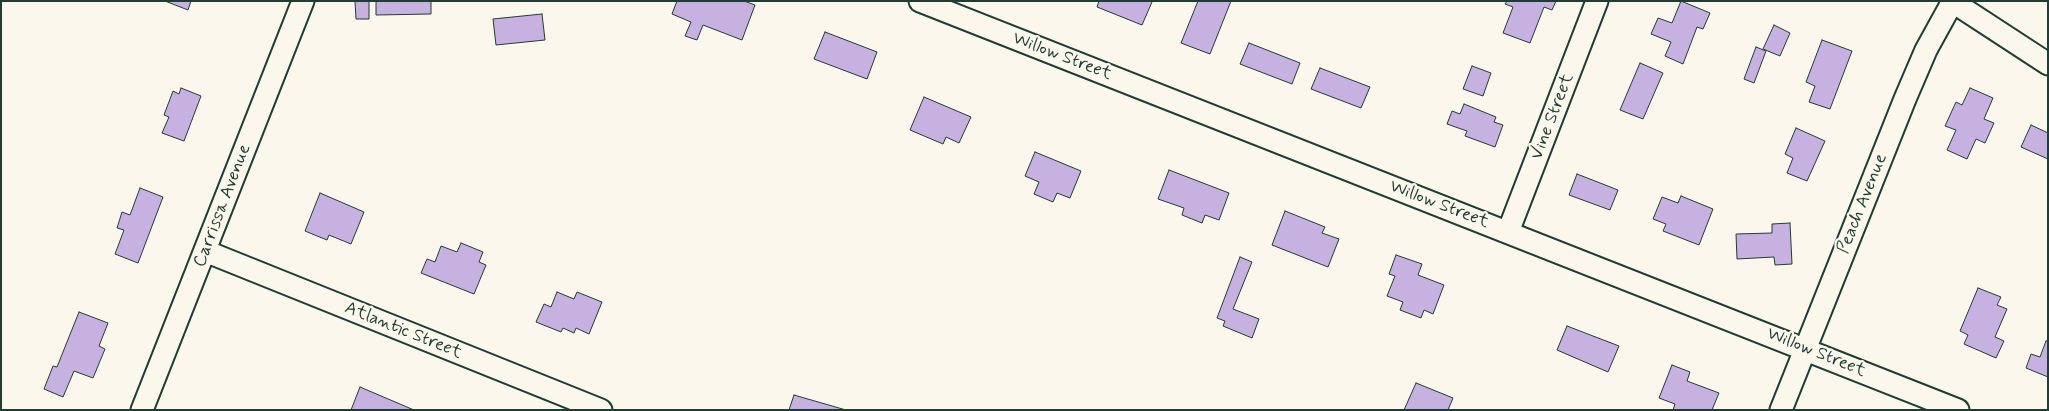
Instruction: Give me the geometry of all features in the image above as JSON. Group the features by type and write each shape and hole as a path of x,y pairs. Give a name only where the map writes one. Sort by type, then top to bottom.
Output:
{"street":[{"name":"Carrissa Avenue","path":"142,410 303,1"},
{"name":"Willow Street","path":"920,1 1806,348 1958,410"},
{"name":"Vine Street","path":"1508,232 1597,1"},
{"path":"1953,2 2048,64"},
{"name":"Peach Avenue","path":"1781,410 1905,99 1926,50 1953,2"},
{"name":"Atlantic Street","path":"205,251 601,410"}],"building":[{"path":"165,1 191,1 188,10"},
{"path":"355,1 369,1 369,19 356,19"},
{"path":"376,1 431,1 431,14 376,15"},
{"path":"677,1 744,1 755,5 742,40 703,25 697,40 685,36 691,22 672,14"},
{"path":"1099,1 1152,2 1142,25 1097,7"},
{"path":"1198,1 1231,1 1210,54 1181,43"},
{"path":"1507,1 1556,1 1552,10 1544,7 1530,43 1503,33 1513,7 1505,4"},
{"path":"1681,1 1710,13 1703,29 1697,27 1683,64 1665,56 1671,42 1651,34 1658,18 1672,23"},
{"path":"542,14 545,40 496,45 493,19"},
{"path":"1774,25 1790,33 1780,56 1763,49"},
{"path":"825,32 877,52 867,79 814,59"},
{"path":"1822,40 1852,51 1830,109 1809,102 1815,86 1806,82"},
{"path":"1249,43 1300,63 1292,84 1240,64"},
{"path":"1756,47 1766,51 1754,83 1744,79"},
{"path":"1640,63 1663,73 1643,119 1620,110"},
{"path":"1472,66 1491,73 1483,96 1463,89"},
{"path":"1320,68 1370,87 1361,108 1311,89"},
{"path":"181,88 201,96 184,141 162,133 169,117 164,115 173,91 179,94"},
{"path":"1970,88 1993,98 1984,119 1994,123 1985,143 1976,139 1967,159 1947,150 1956,130 1945,126 1956,102 1962,105"},
{"path":"924,97 971,117 959,143 946,137 943,144 910,130"},
{"path":"1464,104 1496,117 1494,122 1503,125 1495,147 1465,136 1467,131 1447,124 1452,111 1460,114"},
{"path":"2031,125 2048,133 2048,159 2021,147"},
{"path":"1796,128 1825,141 1807,181 1787,173 1793,158 1785,154"},
{"path":"1035,152 1081,171 1070,198 1057,193 1053,202 1034,194 1039,182 1025,176"},
{"path":"1169,170 1229,193 1219,220 1205,215 1202,223 1182,215 1184,208 1158,199"},
{"path":"1577,174 1618,190 1610,210 1569,195"},
{"path":"140,188 163,197 138,263 115,254 124,230 117,228 122,212 130,215"},
{"path":"320,193 364,212 351,244 329,235 327,240 305,231"},
{"path":"1681,196 1713,209 1699,245 1663,231 1666,224 1653,219 1662,197 1678,203"},
{"path":"1285,211 1325,227 1322,233 1339,239 1328,267 1272,245"},
{"path":"1790,223 1792,264 1775,265 1774,257 1737,259 1736,234 1772,233 1772,224"},
{"path":"461,243 483,252 479,262 486,265 474,294 421,273 427,259 435,262 441,246 457,252"},
{"path":"1396,255 1422,264 1418,275 1444,285 1433,314 1424,310 1421,318 1400,310 1403,302 1387,296 1395,276 1389,274"},
{"path":"1240,257 1252,262 1233,309 1259,319 1252,338 1223,326 1225,321 1217,318"},
{"path":"1978,288 2001,297 1997,305 2007,309 1995,337 2004,341 1996,358 1964,344 1968,335 1960,331"},
{"path":"557,292 574,299 577,292 602,302 589,334 576,328 574,333 563,328 561,332 536,322 544,304 551,307"},
{"path":"79,312 108,323 99,346 105,349 93,378 74,371 63,397 44,389 53,366 57,367"},
{"path":"1567,326 1619,346 1608,372 1557,350"},
{"path":"2046,341 2048,341 2048,377 2026,368 2031,354 2040,357"},
{"path":"1672,365 1690,372 1687,381 1719,393 1712,410 1673,410 1675,404 1659,398"},
{"path":"1416,383 1453,398 1448,410 1404,410"},
{"path":"360,387 414,410 351,410"},
{"path":"794,395 846,410 789,410"}]}
